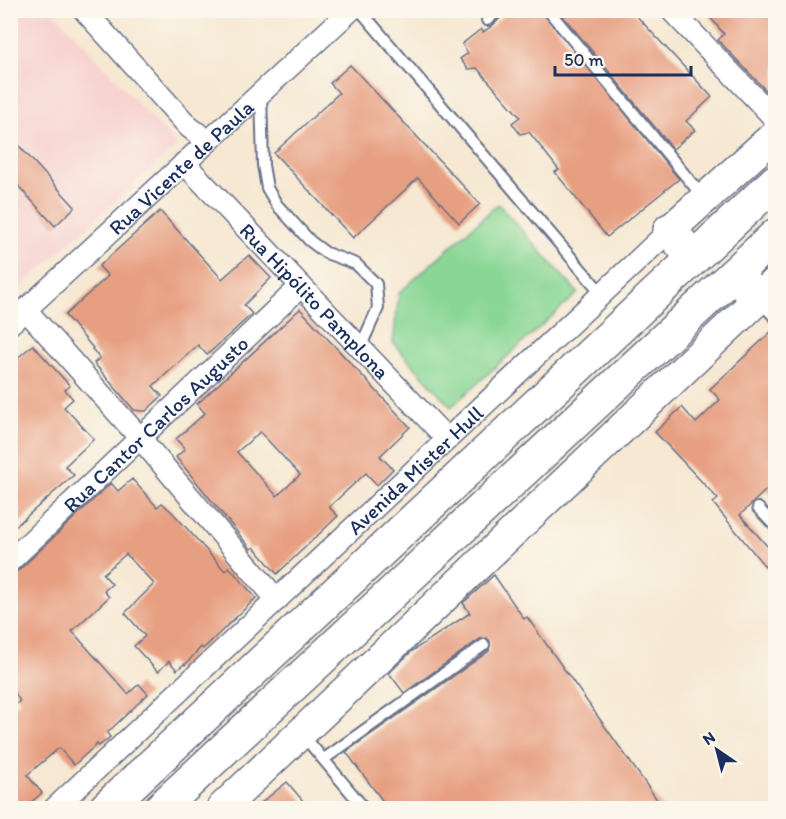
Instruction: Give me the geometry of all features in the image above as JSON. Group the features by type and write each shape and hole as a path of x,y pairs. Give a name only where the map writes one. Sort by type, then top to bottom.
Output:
{"highway":[{"name":"Avenida Mister Hull","path":"109,806 776,181"},
{"path":"670,230 693,258"},
{"path":"161,808 776,235"},
{"path":"735,273 769,300"}],"main road":[{"name":"Avenida Mister Hull","path":"670,230 776,134"},
{"path":"222,808 769,300"}],"street":[{"path":"84,10 189,127 208,141"},
{"name":"Rua Vicente de Paula","path":"18,317 351,10"},
{"path":"671,10 776,120"},
{"name":"Rua Hipólito Pamplona","path":"184,163 446,438"},
{"name":"Avenida Mister Hull","path":"55,808 446,438 603,295 670,230"},
{"name":"Rua Cantor Carlos Augusto","path":"10,561 300,287"},
{"path":"18,317 140,438 277,600"}],"lane":[{"path":"360,10 603,295"},
{"path":"487,20 498,10"},
{"path":"548,10 705,198"},
{"path":"261,92 263,165 267,188 277,205 310,241 326,253 356,264 376,284 378,308 360,348"},
{"path":"758,508 776,527"},
{"path":"324,759 483,645"},
{"path":"302,734 364,808"}],"shaded area":[{"path":"11,11 53,11 177,146 11,296"}],"green space":[{"path":"498,204 578,293 451,407 393,343 399,293"}],"building":[{"path":"509,10 541,10 679,179 607,237 555,172 559,170 529,132 520,134 512,123 520,117 477,68 468,69 460,59 468,53 462,44 481,29 483,32 492,26"},
{"path":"558,10 631,10 712,97 686,121 695,130 673,149"},
{"path":"704,10 776,10 776,101 718,40 724,34"},
{"path":"350,65 480,204 459,223 418,178 353,238 274,153 339,93 330,83"},
{"path":"10,136 75,207 55,226 10,177"},
{"path":"160,211 222,279 249,255 271,278 244,305 252,314 207,355 198,345 153,386 162,396 146,411 142,411 134,410 94,363 100,358 65,315 108,276 99,266"},
{"path":"300,309 410,427 380,456 393,469 377,485 366,473 329,507 338,516 277,574 254,547 251,549 176,457 185,449 176,439 205,413 197,404","holes":["260,432 300,475 277,496 237,452"]},
{"path":"776,327 776,500 766,490 740,515 776,556 776,580 713,503 718,499 655,432 682,407 696,423 720,400 710,389"},
{"path":"33,345 70,386 65,390 73,399 64,407 94,439 65,466 74,475 10,531 10,364"},
{"path":"132,479 157,507 162,503 173,513 225,571 229,567 256,598 203,649 201,647 185,665 177,670 169,661 158,672 134,646 145,636 125,613 154,584 126,554 103,574 112,584 104,591 109,597 72,631 128,694 139,684 148,694 107,733 110,737 99,746 97,744 74,765 59,748 27,775 42,793 24,808 10,808 10,709 20,701 10,685 10,573 19,570 111,483 118,491"},
{"path":"494,575 524,619 527,617 663,808 388,808 346,752 489,651 490,641 487,638 480,639 404,693 389,673 412,651 470,613 463,603"},
{"path":"287,782 309,808 255,808"}]}
